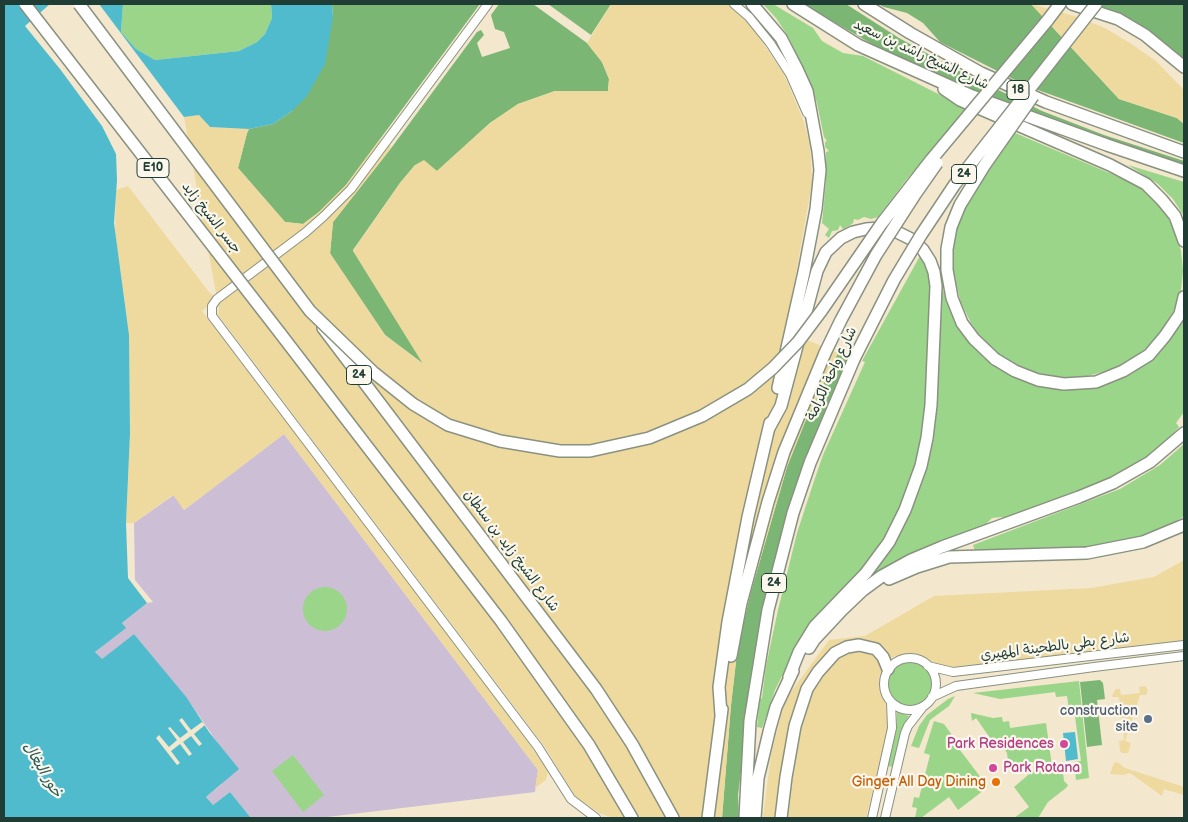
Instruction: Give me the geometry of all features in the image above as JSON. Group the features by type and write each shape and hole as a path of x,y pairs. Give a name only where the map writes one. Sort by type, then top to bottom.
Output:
{"highway":[{"name":"جسر الشيخ زايد","path":"25,4 512,637 589,745 632,818"},
{"name":"جسر الشيخ زايد","path":"78,4 310,311"},
{"path":"721,715 719,687 728,622 748,517 804,272 817,200 820,170 807,91 798,69 781,38 752,4"},
{"name":"شارع الشيخ راشد بن سعيد","path":"793,4 858,46 972,96 1184,171"},
{"name":"شارع الشيخ راشد بن سعيد","path":"864,4 980,73 1046,102 1184,152"},
{"name":"شارع واحة الكرامة","path":"721,715 741,603 762,521 784,452 825,353 858,287 906,208 938,163 1060,4"},
{"path":"1072,4 1118,19 1145,34 1184,66"},
{"path":"1097,4 984,166 960,205 950,227 947,249 947,270 952,298 962,323 974,339 995,359 1015,371 1038,380 1064,384 1096,382 1123,371 1149,355 1180,314 1184,297"},
{"name":"شارع واحة الكرامة","path":"745,818 750,721 768,610 778,568 810,463 854,359 894,280 955,184 1097,4"},
{"path":"310,311 373,372 413,404 448,425 500,441 560,451 590,450 649,438 681,426 748,389 773,368 798,342 906,191 1047,21"},
{"path":"934,79 960,100 1110,165 1146,184 1175,216 1184,241"},
{"path":"755,818 758,778 770,728 776,707 799,652 815,626 866,572 889,542 908,502 921,466 931,405 936,286 930,261 913,240 894,230 866,229 853,232 841,238 826,252 815,279 781,406 769,428"},
{"name":"شارع الشيخ زايد بن سلطان","path":"310,311 596,689 632,744 673,818"},
{"path":"789,677 814,640 842,610 871,584 911,560 942,547 1112,483 1150,462 1184,433"},
{"path":"842,610 885,582 917,567 949,557 1087,553 1143,542 1184,525"},
{"path":"1048,554 1076,558 1114,555 1151,546 1184,534"},
{"path":"781,818 795,726 808,689 818,672 835,653 847,647 859,645 876,649 883,657 888,670"},
{"name":"24","path":"708,818 721,715"}],"street":[{"path":"488,4 351,189 306,232 217,299 212,306 212,316 538,747 571,799 596,818"},
{"path":"734,4 749,18 770,43 790,74 814,129"},
{"name":"شارع بطي بالطحينة المهيري","path":"928,666 952,672 1184,645"},
{"name":"شارع بطي بالطحينة المهيري","path":"932,697 956,686 1184,656"},
{"path":"885,818 905,733 912,719 932,697 935,684 932,672 928,666 922,662 907,658 900,660 888,670 884,678 886,694 891,702 906,710 915,710 923,706"},
{"path":"872,818 892,728 891,702"}],"shaded area":[{"path":"284,434 538,770 535,792 319,818 251,818 230,792 213,805 206,797 222,784 221,748 191,704 134,634 101,660 95,652 125,628 122,623 147,603 153,602 135,580 134,523 174,495 184,510"}],"green space":[{"path":"123,4 271,4 272,18 265,34 257,42 239,51 155,60 136,49 121,32"},
{"path":"332,4 480,4 346,185 319,212 303,224 285,222 238,168 249,129 273,124 292,111 333,16"},
{"path":"499,4 533,4 587,43 602,62 609,79 608,91 555,91 518,104 490,123 437,171 415,165 400,183 353,250 425,365 385,335 330,254 333,222 392,147 477,32 481,30 484,35 477,43 482,57 510,48 504,32 495,29 491,15"},
{"path":"548,4 611,4 591,35"},
{"path":"763,4 773,4 813,28 822,41 843,53 863,56 968,109 906,180 878,217 854,219 853,223 843,229 840,225 838,230 832,231 829,238 825,235 829,229 822,223 826,182 826,152 829,151 825,147 825,142 827,141 824,137 817,103 807,75 788,36 776,18"},
{"path":"803,4 846,4 899,38 963,73 1042,111 1104,135 1184,161 1184,169 1037,119 891,55"},
{"path":"878,4 1031,4 1119,99 1177,118 1184,124 1184,143 1027,86 940,42 923,23 907,13"},
{"path":"1084,4 1184,4 1184,61"},
{"path":"1015,133 1121,178 1124,177 1153,197 1166,213 1175,231 1181,251 1183,271 1181,290 1175,308 1160,333 1130,361 1088,376 1066,378 1045,375 1024,369 998,353 983,340 971,323 961,303 953,271 953,249 957,228 966,205"},
{"path":"1128,165 1184,182 1184,216 1173,199 1158,184"},
{"path":"921,254 931,280 926,405 921,440 909,488 886,537 869,561 823,610 798,644 775,690 762,728 757,727 760,699 762,698 766,666 778,610 797,533 823,455 865,362 862,361"},
{"path":"942,285 947,304 956,322 983,357 1010,375 1029,383 1049,388 1090,388 1157,353 1171,338 1184,317 1184,412 1176,423 1179,427 1170,437 1149,455 1102,483 1001,520 1002,517 992,518 985,525 907,555 873,575 906,523 928,461 932,444 939,368"},
{"path":"838,353 854,361 809,460 759,631 738,795 739,818 722,818 737,653 750,595 787,467 805,422"},
{"path":"1184,444 1184,516 1175,522 1129,541 1082,549 975,551 973,545 1120,489 1160,465"},
{"path":"325,587 337,591 343,597 347,609 343,621 337,627 325,631 313,627 307,621 303,609 307,597 313,591"},
{"path":"909,661 922,665 928,671 932,684 928,697 922,703 909,707 896,703 890,697 886,684 890,671 896,665"},
{"path":"1100,680 1103,683 1105,699 1097,700 1102,745 1087,747 1080,682"},
{"path":"1079,681 1089,778 1076,780 1074,762 1081,761 1074,709 1069,710 1067,696 1056,697 1055,692 1000,699 973,693"},
{"path":"955,696 949,706 930,720 919,748 911,746 919,726 927,715"},
{"path":"897,712 909,716 902,728 893,767 888,766 897,727"},
{"path":"971,713 993,718 1002,717 1003,722 1009,721 1010,728 1046,723 1052,766 1062,765 1064,781 1068,785 1048,802 1038,818 1014,818 1029,807 1014,787 1041,764 1032,762 1017,774 1008,761 1007,753 998,741 993,742 976,718 972,721"},
{"path":"934,721 944,724 952,735 950,737 988,787 958,810 949,797 921,818 915,818 917,808 912,807 914,797 919,798 930,755 924,753"},
{"path":"293,755 324,795 303,812 272,771"}],"sand":[{"path":"611,4 728,4 752,27 784,74 804,122 810,145 812,182 786,331 838,353 805,422 787,467 750,595 737,653 722,818 613,818 599,813 575,796 545,747 218,315 219,308 184,117 199,115 210,127 249,129 238,168 285,222 303,224 319,212 346,185 380,139 392,147 333,222 330,253 385,335 423,364 353,251 400,183 415,165 424,160 437,171 490,123 518,104 555,91 608,91 609,79 602,62 587,43"},
{"path":"1031,4 1074,16 1105,28 1156,61 1184,90 1184,124 1177,118 1119,99"},
{"path":"128,186 209,292 217,299 202,311 500,702 548,771 546,780 535,788 538,770 284,434 184,510 173,495 134,523 126,523 130,433 129,335 115,232 116,190"},
{"path":"1184,560 1184,642 952,667 935,664 926,658 912,653 892,657 879,677 881,692 885,700 888,727 866,818 763,818 771,755 785,700 829,640 865,636 934,596 1091,588 1154,577"},
{"path":"1145,686 1148,690 1146,695 1140,695 1125,741 1131,743 1128,753 1122,753 1119,741 1124,740 1119,697 1112,697 1113,693 1116,689 1120,689 1121,695 1140,693 1139,687"},
{"path":"1117,762 1125,768 1184,787 1184,795 1164,789 1162,796 1130,773 1123,775 1110,774 1114,763"}],"water":[{"name":"خور البغال","path":"4,4 50,4 25,26 102,126 116,154 117,180 114,223 129,335 130,433 126,523 128,578 147,603 122,623 126,628 95,652 102,659 134,634 187,698 209,732 239,769 206,797 213,805 230,792 251,818 4,818"},
{"path":"99,4 123,4 121,32 136,49 155,60 239,51 257,42 265,34 272,18 271,4 332,4 333,16 325,64 307,96 292,111 273,124 249,129 210,127 199,115 184,117"},
{"path":"1075,732 1078,759 1066,761 1063,733"}],"pier":[{"path":"182,718 191,730 202,722 205,725 194,734 202,744 199,746 191,736 183,742 192,754 189,756 180,744 171,751 180,763 177,765 156,738 159,735 169,747 177,740 168,728 170,727 180,738 188,732 179,720"}],"place":[{"name":"construction site","path":"1148,719"},
{"name":"Park Residences","path":"1064,744"},
{"name":"Park Rotana","path":"993,768"},
{"name":"Ginger All Day Dining","path":"996,782"}]}
